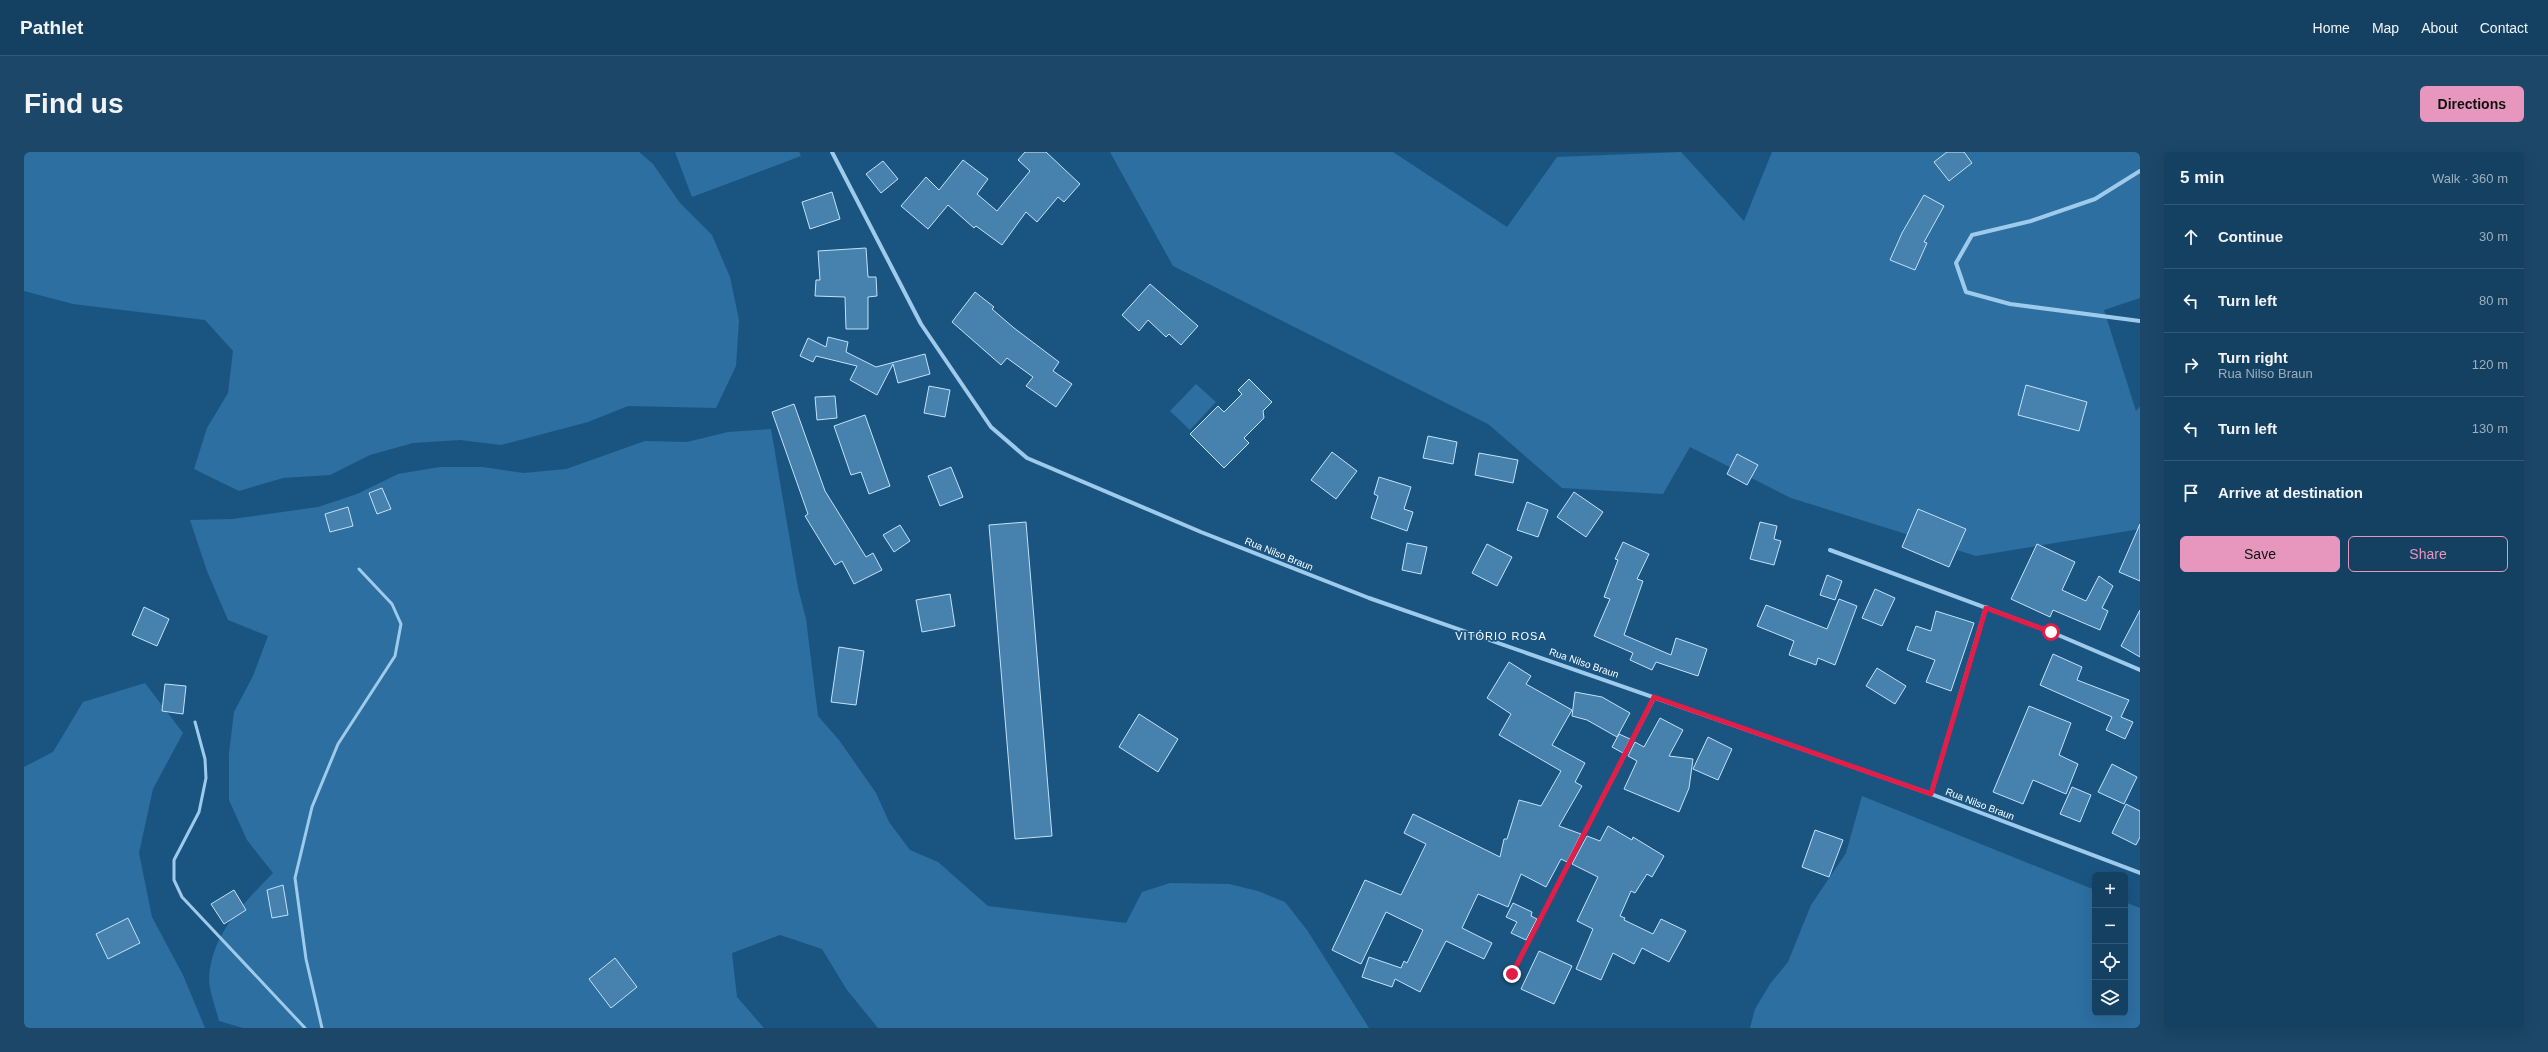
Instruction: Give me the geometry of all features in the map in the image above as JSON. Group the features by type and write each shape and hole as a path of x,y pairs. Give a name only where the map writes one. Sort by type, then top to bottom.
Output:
{"street":[{"name":"Rua Nilso Braun","path":"832,152 921,324 991,427 1027,458 1201,532 1369,598 1931,794 2140,873"},
{"path":"2140,171 2095,199 2031,221 1972,235 1956,263 1966,292 2010,304 2140,321"},
{"path":"1830,550 2051,632 2140,670"},
{"path":"1931,794 1986,608"}],"lane":[{"path":"322,1028 306,959 294,878 312,807 338,744 395,656 401,624 392,604 359,569"},
{"path":"1512,974 1654,697"},
{"path":"195,722 205,759 206,778 199,812 174,860 174,880 182,897 305,1028"}],"shaded area":[{"path":"24,152 639,152 653,164 680,203 712,235 730,277 739,320 736,366 716,408 628,406 588,422 501,445 460,440 413,443 370,455 330,475 283,478 239,491 194,469 207,428 228,393 233,351 205,320 73,304 24,291"},
{"path":"675,152 799,152 801,156 692,197"},
{"path":"1110,152 1393,152 1507,227 1557,157 1681,152 1744,221 1772,152 2140,152 2140,298 2104,310 2136,411 2140,406 2140,529 1976,556 1791,498 1690,447 1663,494 1562,488 1488,424 1173,266"},
{"path":"1196,384 1216,402 1190,430 1170,411"},
{"path":"771,429 798,588 806,619 818,716 839,740 876,793 889,822 910,850 938,862 988,906 1126,923 1142,892 1170,883 1229,884 1258,891 1285,902 1307,930 1369,1028 878,1028 847,990 822,949 780,935 732,953 737,997 764,1028 243,1028 219,1021 209,984 211,963 216,948 222,934 231,920 273,873 247,840 229,800 229,753 234,712 253,676 268,636 228,620 207,571 190,520 232,519 318,507 357,494 398,474 440,467 482,467 524,473 566,469 645,441 687,442 728,432"},
{"path":"145,683 183,733 153,789 139,853 152,917 183,975 205,1028 24,1028 24,767 53,752 83,702"},
{"path":"1862,796 2092,889 2092,1016 2128,1016 2128,903 2140,908 2140,1028 1750,1028 1755,1009 1770,984 1788,962 1811,905 1846,853"}],"building":[{"path":"1025,152 1046,152 1080,184 1064,202 1058,197 1037,222 1026,212 1002,245 976,226 974,228 948,205 928,229 901,206 926,177 939,190 963,160 988,179 977,194 997,211 1030,171 1018,160"},
{"path":"1947,152 1964,152 1972,163 1949,181 1934,162"},
{"path":"883,161 898,179 881,193 866,174"},
{"path":"832,192 840,219 810,229 802,202"},
{"path":"1924,195 1944,206 1924,242 1927,243 1915,270 1890,260 1902,233"},
{"path":"866,248 868,277 876,277 877,296 868,297 868,329 846,329 845,297 815,296 816,280 820,280 818,251"},
{"path":"1150,284 1198,326 1181,345 1169,334 1166,337 1148,320 1139,331 1122,315"},
{"path":"975,292 994,307 992,309 1014,328 1059,362 1053,371 1072,384 1056,407 1026,386 1033,377 1007,358 1001,365 952,322"},
{"path":"828,337 848,342 846,352 876,367 925,354 930,374 898,383 893,364 877,395 850,380 857,366 816,356 813,362 800,356 808,338 826,347"},
{"path":"1249,379 1272,402 1263,411 1264,418 1244,438 1249,443 1224,468 1190,434 1218,406 1224,412 1242,394 1238,390"},
{"path":"2026,385 2087,402 2079,431 2018,415"},
{"path":"929,386 950,390 945,417 924,413"},
{"path":"835,396 837,418 817,420 815,397"},
{"path":"794,404 825,491 866,557 873,553 882,570 854,584 842,561 835,565 805,516 808,514 772,412"},
{"path":"865,415 890,486 869,494 861,472 851,475 834,426"},
{"path":"1428,436 1457,442 1453,464 1423,458"},
{"path":"1332,452 1357,471 1336,499 1311,480"},
{"path":"1479,453 1518,460 1513,483 1475,475"},
{"path":"1737,454 1758,465 1747,485 1727,474"},
{"path":"951,467 963,497 940,506 928,476"},
{"path":"1379,477 1411,487 1404,509 1413,512 1407,531 1371,518 1378,496 1374,494"},
{"path":"382,488 391,509 377,514 369,493"},
{"path":"1574,492 1603,512 1586,537 1557,517"},
{"path":"1527,502 1548,510 1538,537 1517,530"},
{"path":"348,507 353,526 330,532 325,514"},
{"path":"1918,509 1966,529 1949,567 1902,547"},
{"path":"1026,522 1052,836 1015,839 989,525"},
{"path":"1760,522 1777,526 1774,539 1781,541 1774,565 1750,559"},
{"path":"2140,524 2140,581 2119,572"},
{"path":"900,525 910,541 894,552 883,535"},
{"path":"1623,542 1649,554 1637,579 1643,581 1624,635 1671,655 1676,638 1707,649 1698,676 1656,662 1652,670 1630,660 1633,653 1594,636 1610,599 1604,597 1618,560 1615,559"},
{"path":"1407,543 1427,547 1421,574 1402,570"},
{"path":"1487,544 1512,557 1497,586 1472,573"},
{"path":"2037,544 2075,562 2062,590 2086,601 2099,576 2113,586 2102,608 2108,611 2100,630 2053,610 2050,617 2011,599"},
{"path":"1827,575 1842,581 1835,600 1820,595"},
{"path":"1875,589 1895,598 1882,626 1862,618"},
{"path":"950,594 955,626 922,632 916,600"},
{"path":"1839,599 1857,606 1835,665 1818,658 1816,665 1789,655 1794,641 1757,626 1766,605 1827,629"},
{"path":"144,607 169,619 157,646 132,635"},
{"path":"2140,610 2140,657 2121,646"},
{"path":"1936,611 1974,623 1951,691 1926,682 1935,660 1907,650 1916,626 1931,631"},
{"path":"839,647 864,651 856,705 831,702"},
{"path":"2053,654 2082,667 2077,680 2129,700 2121,717 2133,722 2125,739 2106,730 2112,717 2040,685"},
{"path":"1509,662 1531,676 1526,684 1572,710 1552,745 1585,763 1575,782 1582,786 1559,826 1581,834 1567,862 1561,859 1546,887 1521,874 1508,907 1478,894 1462,928 1492,943 1484,959 1446,941 1420,992 1395,979 1392,987 1362,977 1369,957 1401,968 1404,961 1407,963 1423,930 1386,912 1361,964 1332,950 1365,880 1401,895 1426,844 1404,833 1413,814 1500,857 1504,839 1507,839 1519,800 1541,806 1561,771 1499,735 1511,714 1487,698"},
{"path":"1877,668 1906,686 1895,704 1866,686"},
{"path":"165,684 186,686 183,714 162,711"},
{"path":"1575,692 1602,697 1630,713 1617,737 1587,720 1572,716"},
{"path":"2029,706 2071,723 2059,755 2078,764 2066,794 2033,780 2023,804 1993,792"},
{"path":"1139,714 1178,739 1158,772 1119,747"},
{"path":"1660,718 1683,730 1669,756 1693,759 1689,788 1679,812 1624,789 1637,761 1628,756 1635,742 1644,747"},
{"path":"1619,734 1630,739 1623,753 1612,747"},
{"path":"1708,737 1732,749 1718,780 1693,769"},
{"path":"2112,764 2137,777 2124,804 2098,792"},
{"path":"2072,787 2091,795 2080,822 2060,814"},
{"path":"2126,804 2140,811 2140,837 2136,845 2112,833"},
{"path":"1608,826 1632,840 1633,837 1664,856 1652,877 1647,874 1635,893 1631,891 1620,916 1625,918 1624,920 1653,934 1661,919 1686,931 1669,962 1642,948 1634,964 1613,953 1601,980 1576,969 1593,929 1577,921 1598,877 1572,864 1587,836 1600,841"},
{"path":"1815,830 1843,840 1829,877 1802,867"},
{"path":"283,885 288,915 272,918 267,890"},
{"path":"234,890 246,910 224,924 211,904"},
{"path":"1513,903 1532,912 1531,916 1537,919 1526,940 1511,933 1517,922 1506,917"},
{"path":"128,918 140,943 108,959 96,934"},
{"path":"1539,951 1572,966 1554,1004 1521,989"},
{"path":"615,958 637,987 611,1008 589,979"}],"district":[{"name":"VITÓRIO ROSA","path":"1501,636"}],"route":[{"path":"1512,974 1654,697 1931,794 1986,608 2051,632"}]}
